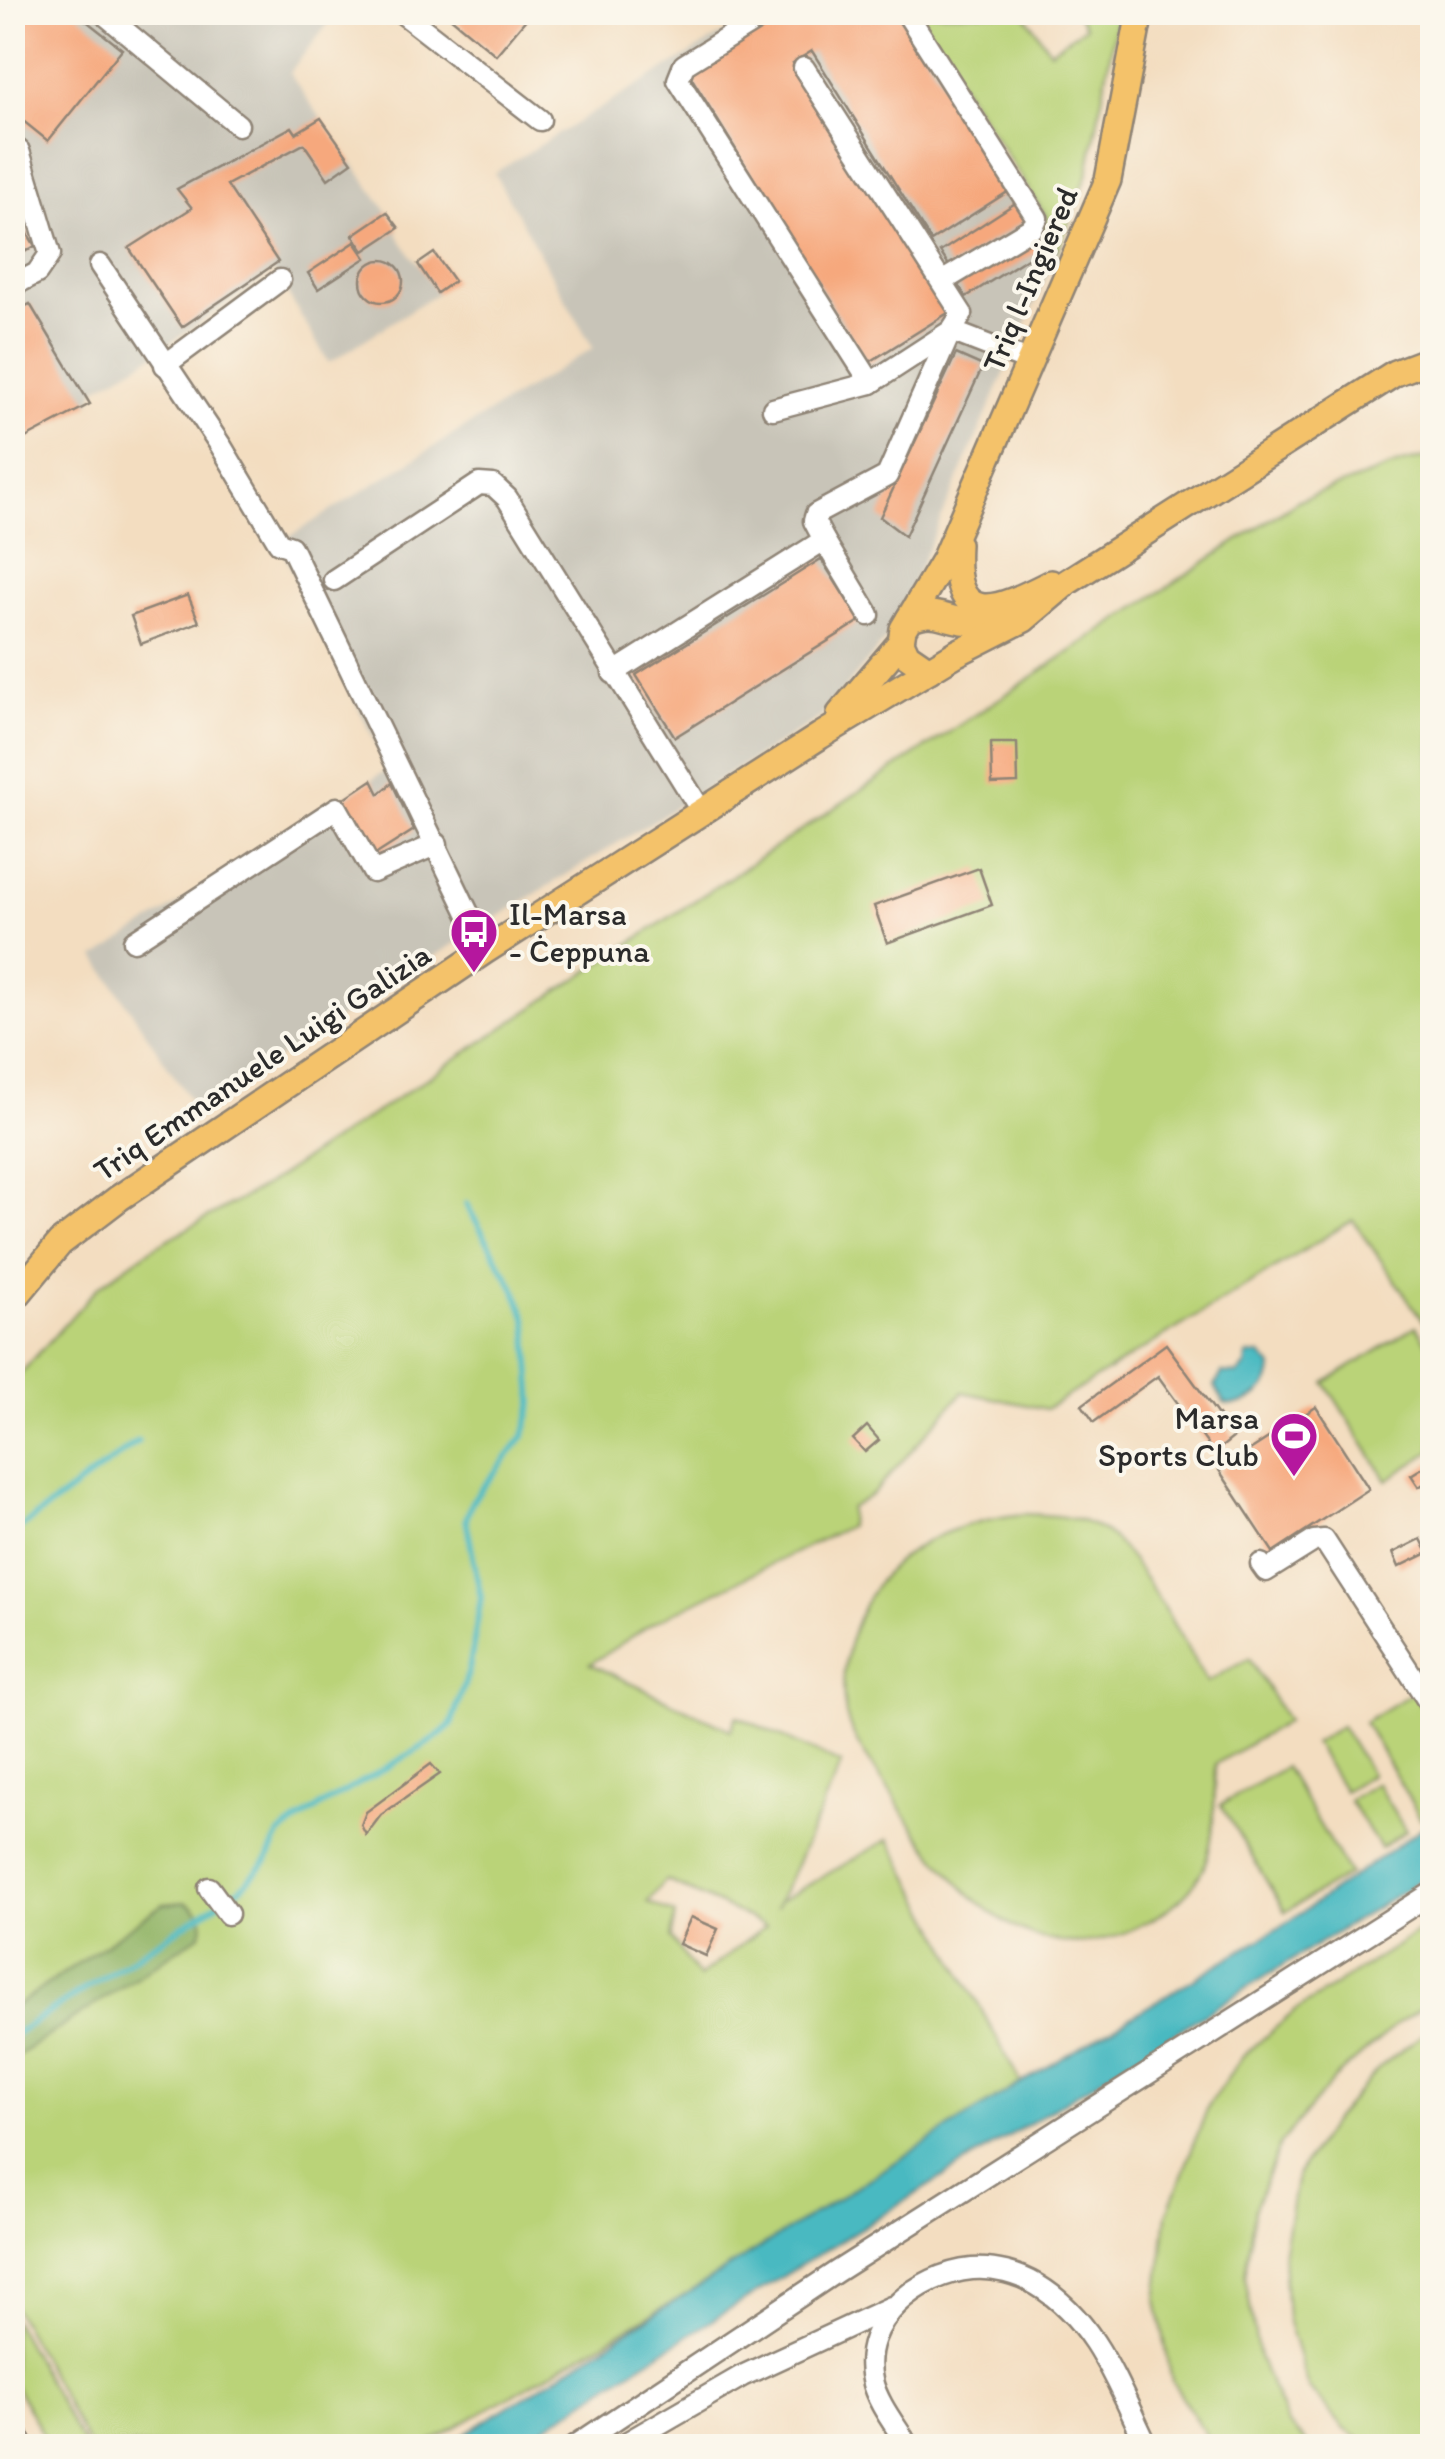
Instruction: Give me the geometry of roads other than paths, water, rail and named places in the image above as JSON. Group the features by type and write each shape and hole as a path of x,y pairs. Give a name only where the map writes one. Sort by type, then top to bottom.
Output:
{"main road":[{"name":"Triq l-Ingiered","path":"905,630 944,560 1108,180 1140,12"},
{"name":"Triq Emmanuele Luigi Galizia","path":"12,1301 60,1243 98,1212 486,950 930,670 951,630 1024,618 1118,549 1395,373 1432,360"},
{"path":"959,521 956,574 963,595 982,608 1005,607 1118,549"},
{"name":"Triq l-Ingiered","path":"944,560 951,630"},
{"path":"930,670 913,662 905,630 922,613 951,630"},
{"name":"Triq Emmanuele Luigi Galizia","path":"820,736 905,630"}],"lane":[{"path":"102,12 238,125"},
{"path":"401,12 540,120"},
{"path":"769,12 684,65 678,80 871,383"},
{"path":"906,12 1037,218 1033,227 944,282"},
{"path":"804,68 962,314 887,476 816,514 814,521 824,540 869,614"},
{"path":"12,146 19,151 50,254 37,273 12,286"},
{"path":"100,265 221,446 278,543 290,546 486,950"},
{"path":"164,365 280,280"},
{"path":"773,409 871,383 951,331"},
{"path":"951,331 1031,362"},
{"path":"334,580 479,484 494,486 507,498 702,812"},
{"path":"613,673 824,540"},
{"path":"134,942 337,808 373,872 437,844"},
{"path":"1261,1564 1266,1571 1314,1541 1324,1540 1432,1706"},
{"path":"209,1888 228,1914"},
{"path":"613,2440 836,2272 1432,1894"},
{"path":"575,2446 613,2440 891,2307 937,2279 972,2269 1006,2271 1038,2286 1094,2338 1147,2446"},
{"path":"891,2307 875,2339 871,2378 908,2446"},
{"path":"12,2424 23,2446"}],"water":[{"path":"1260,1354 1272,1367 1263,1390 1241,1403 1224,1403 1215,1386 1222,1373 1238,1374 1246,1366 1247,1355"},
{"path":"1432,1821 1432,1873 608,2385 518,2446 446,2446 1021,2083 1290,1921"}],"waterway":[{"path":"12,2036 240,1889 267,1861 280,1834 429,1743 451,1725 469,1670 481,1598 466,1519 472,1501 524,1436 533,1403 527,1321 516,1291 466,1204"},
{"path":"12,1534 138,1441"}],"place":[{"name":"Il-Marsa - Ċeppuna","path":"474,974"},
{"name":"Marsa Sports Club","path":"1294,1478"}]}
